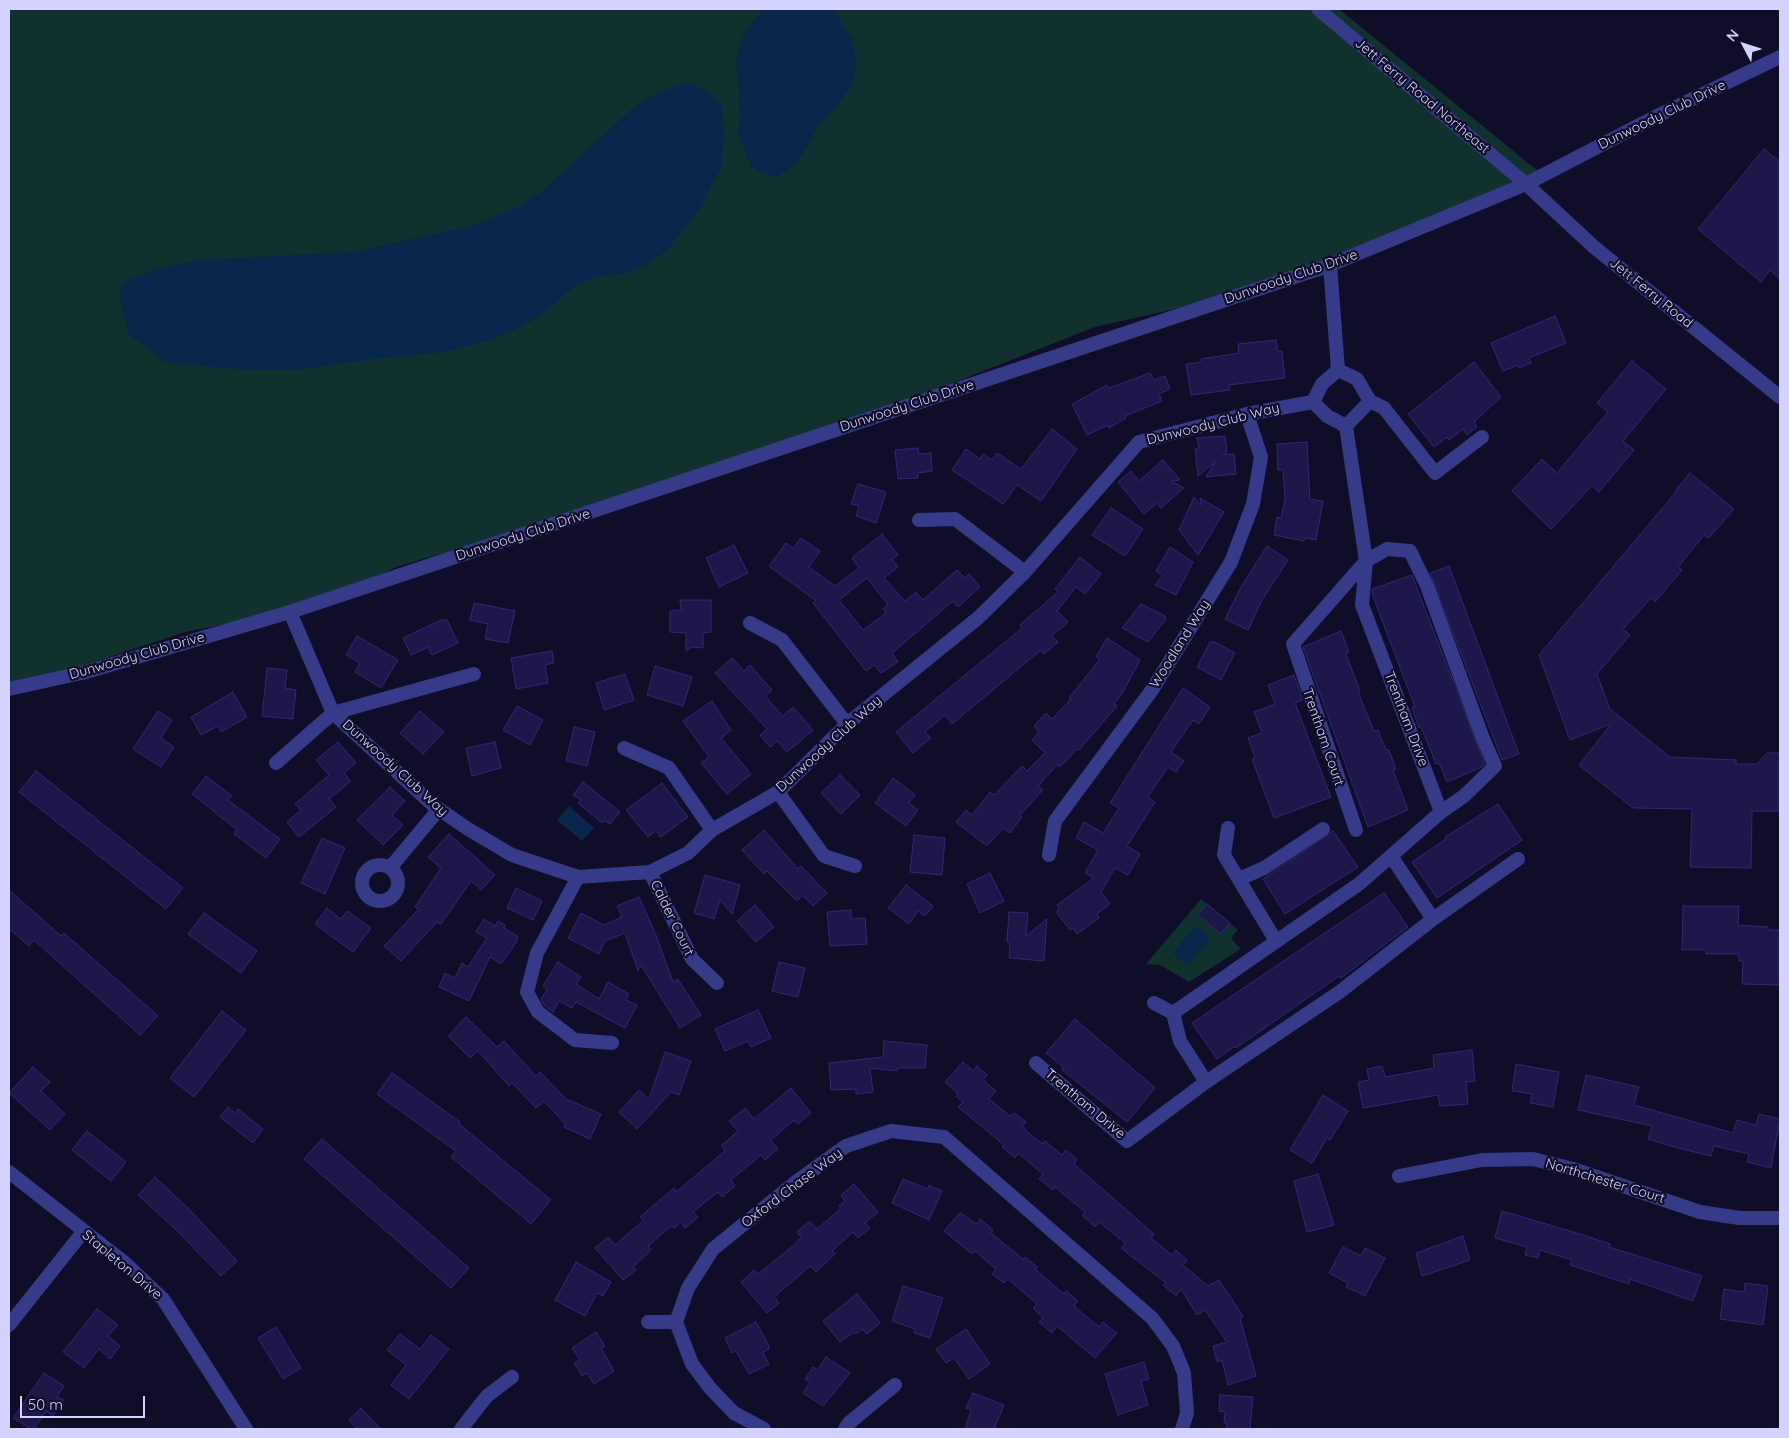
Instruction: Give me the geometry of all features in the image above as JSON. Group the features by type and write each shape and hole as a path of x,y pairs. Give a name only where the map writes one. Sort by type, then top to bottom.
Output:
{"street":[{"name":"Jett Ferry Road Northeast","path":"1318,9 1526,184"},
{"name":"Dunwoody Club Drive","path":"9,688 86,672 290,612 1330,266 1526,184 1656,117 1780,57"},
{"name":"Jett Ferry Road","path":"1526,184 1594,247 1780,397"},
{"path":"1330,266 1338,370"},
{"path":"1338,370 1357,379 1370,401 1384,408 1435,473 1482,437"},
{"path":"1338,370 1322,384 1313,402 1327,416 1346,426 1370,401"},
{"name":"Dunwoody Club Way","path":"290,612 333,713 439,809 512,855 578,878 650,872 688,853 712,830 778,792 847,724 978,618 1025,572 1139,442 1247,414 1313,402"},
{"name":"Woodland Way","path":"1049,855 1055,821 1152,690 1231,562 1253,504 1261,457 1247,414"},
{"name":"Trentham Drive","path":"1346,426 1366,560 1362,605 1441,812"},
{"path":"919,520 954,519 1025,572"},
{"path":"1173,1013 1359,884 1441,812 1464,796 1495,766 1482,736 1427,586 1410,551 1387,549 1366,560"},
{"name":"Trentham Court","path":"1356,830 1292,644 1366,560"},
{"path":"750,623 782,640 847,724"},
{"path":"276,763 333,713 474,674"},
{"path":"624,748 669,768 712,830"},
{"path":"778,792 824,856 855,866"},
{"path":"390,868 439,809"},
{"path":"1228,828 1224,855 1276,941"},
{"path":"1239,879 1264,868 1323,829"},
{"path":"1391,856 1433,919"},
{"name":"Trentham Drive","path":"1036,1064 1127,1141 1206,1082 1341,991 1433,919 1518,859"},
{"name":"Calder Court","path":"650,872 692,959 717,983"},
{"path":"578,878 537,953 526,992 538,1012 576,1040 612,1043"},
{"path":"1154,1003 1173,1013 1180,1042 1206,1082"},
{"name":"Oxford Chase Way","path":"676,1322 688,1288 713,1249 796,1182 846,1146 891,1131 944,1138 1152,1318 1173,1346 1184,1373 1187,1413 1182,1429"},
{"name":"Northchester Court","path":"1399,1176 1482,1160 1533,1159 1573,1169 1700,1212 1739,1218 1780,1218"},
{"name":"Stapleton Drive","path":"9,1172 83,1232 125,1263 163,1299 246,1429"},
{"path":"9,1325 83,1232"},
{"path":"648,1322 676,1322 692,1364 710,1388 734,1413 764,1429"},
{"path":"461,1429 487,1396 512,1377"},
{"path":"846,1429 849,1423 895,1386"}],"green space":[{"path":"9,9 1339,9 1538,171 1323,276 1095,327 839,428 623,500 396,567 323,604 186,632 9,690"},
{"path":"1201,899 1238,930 1231,938 1241,949 1189,982 1160,965 1146,964"}],"water":[{"path":"766,9 833,9 851,37 857,61 852,85 838,105 820,123 800,158 791,168 778,176 770,176 751,167 738,134 740,109 736,60 743,36 757,16"},
{"path":"691,83 709,93 721,106 724,130 721,167 698,211 667,250 647,265 624,274 599,276 576,285 538,317 516,329 493,339 445,352 371,359 297,370 247,370 166,362 128,334 119,296 123,283 154,270 178,264 203,260 352,252 474,226 519,206 540,193 632,109 658,92"},
{"path":"569,806 594,828 582,841 557,820"},
{"path":"1195,927 1204,931 1210,939 1188,964 1179,960 1173,952"}],"building":[{"path":"1764,149 1780,162 1780,279 1770,270 1761,282 1698,229"},
{"path":"1555,316 1566,343 1529,358 1531,363 1519,368 1518,365 1503,371 1491,343"},
{"path":"1276,340 1278,352 1282,351 1285,378 1229,385 1230,390 1191,395 1186,364 1202,362 1201,359 1239,353 1238,344"},
{"path":"1632,361 1666,389 1623,441 1634,450 1599,492 1592,486 1551,529 1512,491 1542,459 1557,473 1608,412 1597,403"},
{"path":"1474,362 1501,397 1474,422 1477,427 1467,435 1463,429 1449,440 1447,437 1434,447 1408,414"},
{"path":"1150,373 1154,380 1165,376 1170,389 1159,394 1162,401 1125,416 1126,418 1109,428 1108,425 1087,435 1072,404 1107,385 1109,388"},
{"path":"1052,429 1077,449 1041,501 1017,485 1003,504 952,470 966,449 980,459 983,454 992,460 997,453 1021,469"},
{"path":"1225,436 1227,452 1223,455 1234,454 1236,474 1206,477 1215,462 1198,476 1195,449 1199,448 1197,438"},
{"path":"1307,442 1310,499 1323,501 1316,540 1305,538 1304,541 1274,535 1277,517 1281,518 1285,498 1283,470 1278,470 1277,444"},
{"path":"918,448 919,454 931,453 932,471 918,473 918,478 898,479 895,450"},
{"path":"1163,460 1180,480 1171,481 1184,488 1161,508 1157,503 1144,514 1118,482 1131,471 1139,481"},
{"path":"1690,473 1734,509 1709,538 1704,535 1678,567 1682,570 1655,602 1651,598 1623,629 1630,635 1597,674 1610,709 1670,757 1736,760 1736,764 1757,764 1767,753 1780,753 1780,811 1752,811 1751,868 1690,867 1692,809 1633,808 1579,765 1611,724 1570,740 1539,655"},
{"path":"858,484 886,492 876,523 856,516 859,506 851,504"},
{"path":"1194,497 1201,505 1200,498 1224,512 1198,555 1179,530"},
{"path":"1111,508 1143,529 1125,556 1092,535"},
{"path":"882,534 898,555 892,559 898,567 884,578 905,601 916,592 923,600 957,570 965,578 969,574 980,587 958,607 953,601 892,653 898,662 881,673 874,665 866,671 813,603 816,601 769,566 786,543 793,548 801,538 820,551 809,567 835,586 859,568 852,558","holes":["867,578 888,605 883,609 886,613 863,630 839,600"]},
{"path":"734,545 748,573 719,587 706,558"},
{"path":"1267,546 1288,560 1262,600 1248,630 1225,619 1241,587"},
{"path":"1170,547 1193,562 1176,595 1155,585 1163,575 1156,571"},
{"path":"1080,557 1101,574 1085,594 1076,587 1057,611 1068,622 1052,636 1058,642 1044,654 1041,650 952,724 945,715 925,732 931,738 913,753 896,732 1022,628 1020,625 1058,592 1055,589"},
{"path":"1449,566 1519,754 1502,760 1430,573"},
{"path":"1412,575 1485,764 1447,782 1439,763 1436,764 1421,727 1419,728 1412,708 1415,707 1372,594 1372,589"},
{"path":"680,600 711,600 711,632 703,633 703,648 692,647 686,651 686,633 670,632 670,611 681,610"},
{"path":"474,603 515,611 508,643 485,639 488,624 470,620"},
{"path":"1141,604 1165,616 1166,619 1148,642 1122,628"},
{"path":"441,620 447,620 458,643 432,655 428,647 411,655 403,638"},
{"path":"1341,631 1349,652 1346,654 1360,691 1358,692 1374,731 1378,730 1386,750 1389,750 1396,769 1393,770 1408,810 1368,827 1303,647"},
{"path":"357,636 398,660 381,688 355,672 360,663 346,655"},
{"path":"1107,638 1140,660 1123,692 1114,704 1117,706 1079,750 1077,749 1060,767 1058,764 1038,786 1043,790 1020,815 1022,817 1010,833 1003,828 987,846 956,822 966,810 972,815 990,792 994,795 1022,766 1027,771 1045,753 1032,740 1039,732 1034,726 1046,713 1052,719 1071,699 1069,698 1100,659 1096,657"},
{"path":"1210,642 1215,642 1235,653 1221,680 1197,667"},
{"path":"552,651 554,663 545,665 548,683 516,689 511,658"},
{"path":"732,658 744,671 750,665 772,690 765,696 783,716 793,707 813,730 787,752 777,741 770,747 760,735 767,729 715,673"},
{"path":"655,666 692,677 683,706 647,695"},
{"path":"267,668 287,670 285,688 296,690 293,719 262,716"},
{"path":"625,674 634,700 604,710 596,683"},
{"path":"1294,675 1303,700 1295,703 1331,797 1274,818 1252,759 1255,758 1248,738 1262,733 1254,712 1275,704 1268,685"},
{"path":"1183,688 1210,707 1199,724 1193,720 1171,752 1184,761 1176,772 1168,767 1148,797 1155,802 1127,846 1140,854 1128,875 1115,868 1101,892 1110,904 1097,914 1099,918 1077,934 1073,928 1070,930 1056,912 1059,909 1057,905 1094,878 1085,873 1098,850 1076,838 1084,822 1103,833 1119,808 1110,803"},
{"path":"233,692 247,717 221,732 218,726 201,735 191,717"},
{"path":"712,701 731,730 721,738 751,774 727,794 701,763 709,757 683,721"},
{"path":"517,706 543,720 530,745 503,730"},
{"path":"158,711 172,720 161,738 174,747 161,767 133,749"},
{"path":"420,711 444,732 423,754 400,733"},
{"path":"574,727 595,732 587,766 566,761"},
{"path":"338,742 356,763 344,773 351,781 329,799 336,807 299,837 287,822 301,810 295,804 329,775 316,760"},
{"path":"495,742 501,768 472,776 466,748"},
{"path":"36,771 183,888 166,909 19,792"},
{"path":"840,775 860,795 841,814 821,793"},
{"path":"206,776 232,796 228,800 280,839 266,858 234,834 237,830 192,794"},
{"path":"893,778 915,795 909,803 918,810 906,826 875,803"},
{"path":"583,782 620,812 610,824 604,820 602,823 578,803 581,800 573,795"},
{"path":"662,783 688,817 661,837 656,831 648,837 626,810"},
{"path":"390,787 405,801 392,815 403,825 383,845 357,820"},
{"path":"1498,804 1522,840 1437,898 1412,862 1446,839 1445,837"},
{"path":"764,830 798,869 801,866 827,893 813,906 802,895 797,901 767,871 764,874 742,850"},
{"path":"1333,831 1358,867 1285,914 1263,879"},
{"path":"449,834 495,875 481,890 471,881 441,924 437,922 401,961 384,946 419,909 415,907 441,868 428,857"},
{"path":"914,835 945,838 942,875 910,872"},
{"path":"322,838 345,848 325,894 301,883"},
{"path":"990,873 1004,901 980,913 967,884"},
{"path":"705,875 740,885 732,914 720,900 714,919 694,913"},
{"path":"906,885 933,906 925,916 918,911 909,924 888,908"},
{"path":"516,888 542,901 533,920 507,908"},
{"path":"9,890 61,936 64,933 158,1016 140,1035 34,940 29,946 9,929"},
{"path":"1384,893 1408,927 1341,978 1339,976 1236,1048 1235,1046 1217,1059 1192,1023"},
{"path":"639,897 656,935 673,982 678,979 701,1015 680,1028 641,965 638,971 625,933 605,941 599,954 568,938 581,913 604,925 622,917 617,906"},
{"path":"1207,904 1230,923 1220,934 1198,915"},
{"path":"755,905 774,927 756,942 737,921"},
{"path":"1683,906 1739,906 1738,925 1768,927 1768,930 1780,930 1780,985 1742,984 1743,961 1739,961 1739,954 1706,954 1706,950 1682,950"},
{"path":"327,908 341,919 347,911 371,928 353,952 315,924"},
{"path":"851,910 851,919 865,918 867,944 830,946 827,912"},
{"path":"1009,912 1028,913 1026,936 1047,919 1044,961 1009,958 1010,943 1007,942"},
{"path":"204,913 257,951 241,973 188,934"},
{"path":"484,919 495,926 498,921 505,925 504,928 517,936 517,941 501,964 490,957 469,1001 439,987 445,973 455,978 462,963 468,967 487,938 476,932"},
{"path":"558,962 581,977 576,984 599,999 608,982 629,994 626,1000 637,1005 625,1028 576,1002 572,1008 559,1001 553,1012 545,1006 541,999 547,989 543,986"},
{"path":"779,962 805,968 798,997 772,991"},
{"path":"758,1010 771,1038 751,1047 748,1041 725,1051 715,1029"},
{"path":"222,1011 246,1030 194,1097 170,1078"},
{"path":"466,1017 497,1047 504,1041 536,1076 540,1072 566,1099 601,1114 590,1139 564,1127 565,1124 544,1101 536,1108 512,1083 509,1086 478,1051 470,1058 448,1036"},
{"path":"1075,1019 1155,1088 1127,1122 1062,1070 1063,1067 1046,1053"},
{"path":"884,1041 927,1045 925,1068 897,1068 897,1071 870,1068 873,1092 856,1094 856,1089 831,1090 829,1063 883,1057"},
{"path":"1472,1050 1475,1081 1466,1082 1468,1104 1440,1106 1438,1095 1363,1108 1358,1082 1369,1080 1367,1069 1382,1066 1385,1077 1434,1068 1433,1055"},
{"path":"665,1052 691,1061 679,1095 671,1092 637,1129 619,1112 639,1090 649,1099"},
{"path":"963,1062 973,1071 977,1066 987,1075 983,1080 996,1091 989,1099 1010,1116 1014,1113 1026,1122 1022,1127 1042,1144 1045,1141 1062,1155 1066,1150 1077,1159 1074,1164 1154,1234 1151,1238 1172,1255 1176,1250 1187,1260 1183,1265 1208,1286 1219,1280 1243,1316 1240,1318 1256,1376 1228,1385 1222,1360 1217,1362 1213,1346 1227,1342 1205,1310 1197,1315 1181,1289 1176,1296 1163,1285 1166,1283 1121,1248 1125,1243 1099,1222 1095,1227 1082,1215 1085,1212 1055,1187 1053,1190 1039,1179 1043,1174 1018,1153 1015,1158 1002,1147 1004,1145 958,1107 963,1102 956,1096 958,1094 945,1082"},
{"path":"1516,1064 1559,1072 1553,1107 1530,1103 1532,1094 1512,1091"},
{"path":"33,1067 50,1082 41,1091 65,1114 50,1130 9,1093"},
{"path":"392,1073 460,1122 459,1124 551,1200 531,1224 451,1157 456,1151 377,1094"},
{"path":"1586,1075 1639,1087 1634,1105 1733,1133 1737,1120 1756,1125 1759,1114 1780,1119 1771,1168 1747,1162 1749,1154 1714,1146 1711,1156 1674,1147 1648,1139 1652,1126 1578,1110"},
{"path":"791,1088 811,1113 798,1124 794,1120 771,1140 778,1149 765,1160 761,1155 731,1180 735,1186 722,1197 718,1192 693,1212 698,1217 685,1228 681,1222 674,1228 671,1226 648,1246 651,1250 633,1267 636,1270 623,1280 595,1248 608,1237 615,1245 644,1220 640,1217 674,1188 676,1192 725,1151 721,1146 738,1131 729,1121 745,1108 754,1119"},
{"path":"1323,1095 1348,1111 1330,1140 1327,1138 1312,1163 1290,1150"},
{"path":"228,1107 235,1113 238,1109 263,1129 253,1143 220,1117"},
{"path":"87,1131 126,1162 111,1181 72,1150"},
{"path":"322,1139 469,1268 451,1288 304,1159"},
{"path":"1318,1174 1334,1225 1307,1232 1294,1181"},
{"path":"155,1177 190,1210 237,1261 221,1276 174,1228 138,1195"},
{"path":"903,1179 928,1189 929,1185 942,1191 929,1220 892,1203"},
{"path":"854,1184 878,1212 865,1223 870,1228 858,1238 853,1232 832,1251 835,1254 816,1272 810,1266 774,1297 779,1303 767,1313 741,1282 754,1270 758,1274 794,1245 801,1237 797,1232 810,1221 817,1229 838,1211 841,1208 839,1206 845,1201 841,1195"},
{"path":"1502,1211 1580,1234 1610,1244 1609,1247 1702,1276 1693,1301 1630,1279 1629,1284 1570,1265 1572,1260 1540,1250 1538,1258 1525,1255 1527,1247 1495,1238"},
{"path":"960,1213 977,1224 980,1219 993,1230 991,1233 1023,1259 1025,1257 1037,1267 1035,1269 1064,1294 1066,1291 1078,1301 1074,1306 1099,1327 1103,1322 1117,1333 1095,1358 1057,1326 1052,1333 1039,1322 1043,1318 1033,1308 1037,1304 1008,1279 1004,1283 992,1274 996,1269 975,1251 972,1254 944,1231"},
{"path":"1463,1236 1470,1260 1422,1276 1416,1253"},
{"path":"1343,1247 1361,1256 1365,1248 1385,1258 1365,1296 1346,1287 1348,1283 1329,1273"},
{"path":"576,1262 611,1282 603,1296 597,1293 585,1316 555,1300"},
{"path":"1745,1283 1768,1286 1763,1325 1720,1319 1724,1289 1744,1292"},
{"path":"903,1286 943,1298 930,1338 914,1333 915,1329 892,1321"},
{"path":"857,1294 880,1323 867,1334 862,1329 840,1342 823,1321"},
{"path":"97,1309 118,1325 108,1336 120,1346 110,1359 99,1349 84,1368 63,1352"},
{"path":"756,1322 768,1344 769,1349 763,1352 769,1364 749,1374 736,1351 732,1353 725,1338"},
{"path":"276,1327 301,1368 283,1379 258,1338"},
{"path":"966,1329 990,1364 969,1379 954,1358 946,1363 936,1349"},
{"path":"596,1332 605,1346 601,1348 614,1371 594,1384 587,1373 582,1376 574,1363 580,1360 572,1348"},
{"path":"400,1334 420,1349 431,1335 449,1349 409,1399 391,1385 406,1365 387,1350"},
{"path":"826,1357 850,1373 823,1406 803,1393 810,1382 805,1379 813,1367 818,1370"},
{"path":"1144,1362 1149,1379 1141,1381 1148,1405 1118,1415 1105,1374"},
{"path":"44,1373 64,1386 57,1397 64,1400 53,1416 46,1411 34,1429 31,1429 13,1418"},
{"path":"973,1393 1004,1405 994,1429 965,1429 971,1410 966,1408"},
{"path":"1220,1395 1253,1397 1250,1429 1227,1429 1227,1423 1224,1423 1225,1412 1219,1411"},
{"path":"361,1408 381,1429 357,1429 349,1420"}]}
